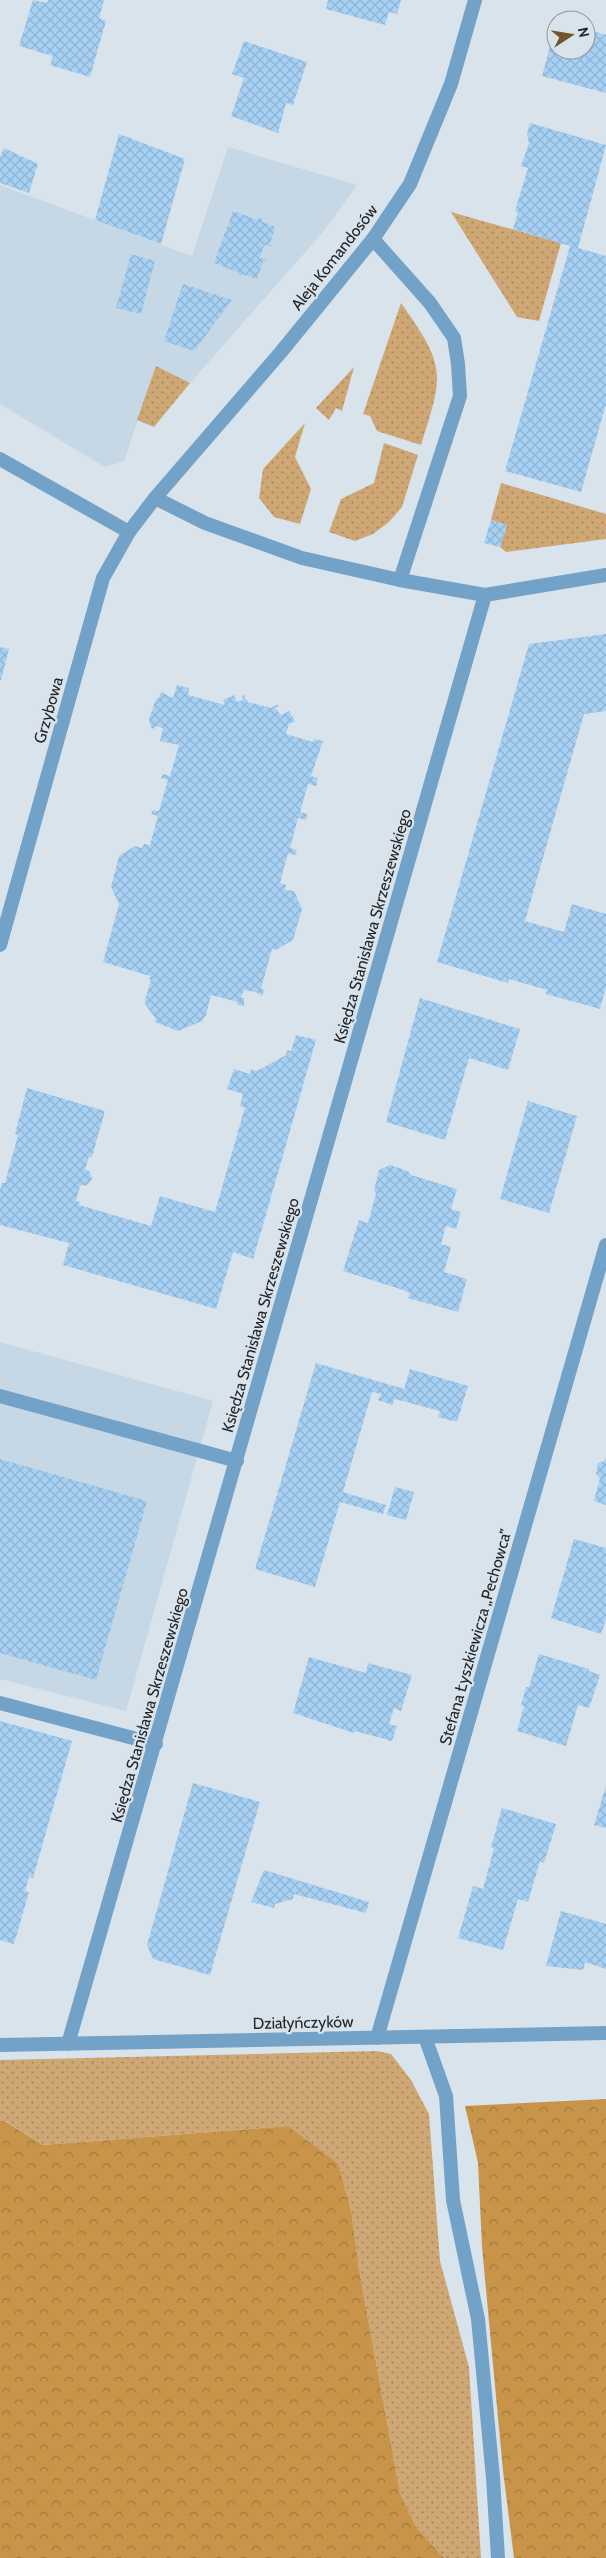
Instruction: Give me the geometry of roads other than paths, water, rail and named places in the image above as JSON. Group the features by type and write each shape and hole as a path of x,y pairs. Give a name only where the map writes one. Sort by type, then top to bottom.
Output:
{"street":[{"name":"Aleja Komandosów","path":"155,498 269,366 373,239 410,184 451,84 475,0"},
{"path":"373,239 430,303 454,338 458,364 460,396 400,580"},
{"path":"0,459 129,532"},
{"path":"155,498 205,523 302,558 400,580 485,596 606,576"},
{"name":"Grzybowa","path":"0,945 103,578 129,532 155,498"},
{"name":"Księdza Stanisława Skrzeszewskiego","path":"68,2044 156,1744 485,596"},
{"name":"Stefana Łyszkiewicza „Pechowca”","path":"378,2038 606,1245"},
{"path":"0,1396 237,1461"},
{"path":"0,1703 156,1744"},
{"name":"Działyńczyków","path":"0,2045 606,2033"},
{"path":"425,2037 446,2096 453,2200 478,2319 493,2478 498,2558"}]}
